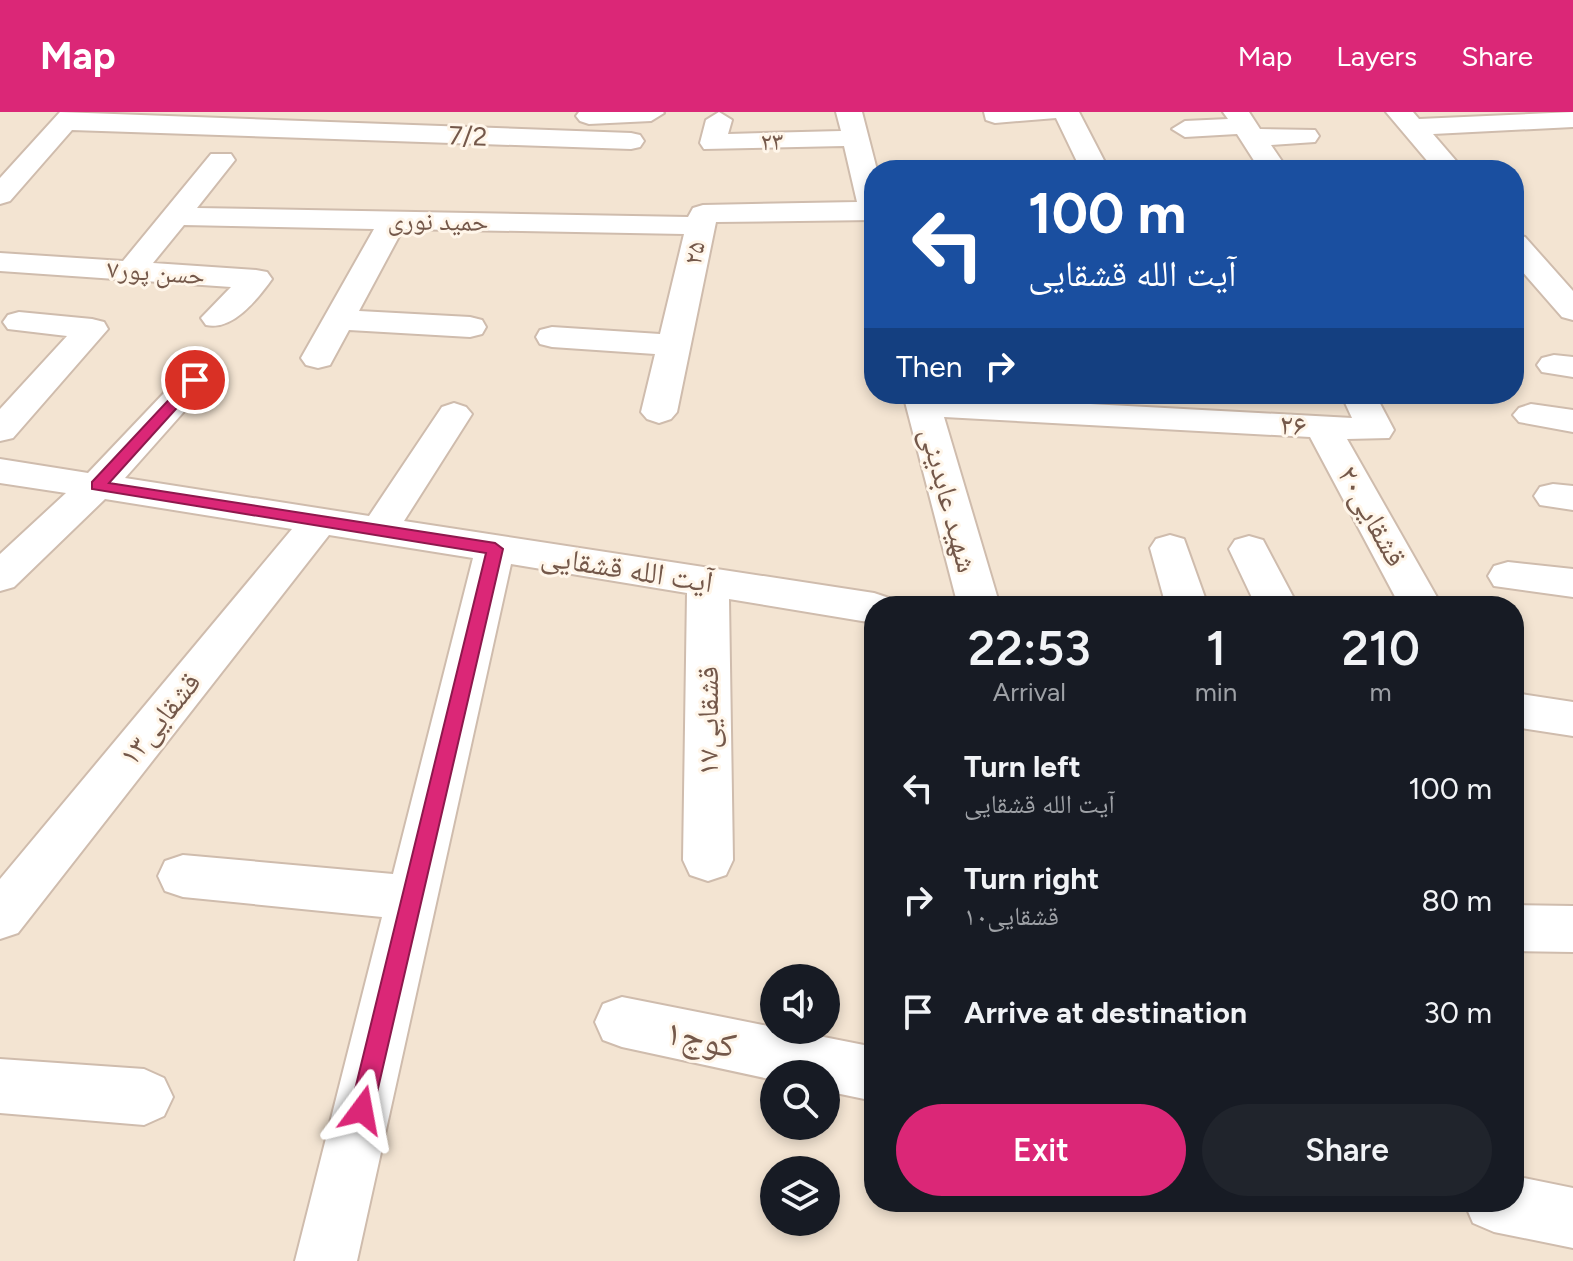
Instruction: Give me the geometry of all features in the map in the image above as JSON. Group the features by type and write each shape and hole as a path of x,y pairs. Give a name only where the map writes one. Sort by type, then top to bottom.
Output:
{"street":[{"path":"995,115 1047,112"},
{"path":"1066,112 1090,160"},
{"path":"588,122 651,113"},
{"path":"0,195 69,117"},
{"name":"7/2","path":"69,117 440,123 588,122 631,141"},
{"path":"1406,120 1573,119"},
{"name":"۲۳","path":"719,120 713,143 852,125"},
{"path":"1406,120 1441,160"},
{"path":"852,125 864,172"},
{"path":"1244,125 1267,160"},
{"path":"1185,129 1244,125 1306,136"},
{"path":"15,145 45,144"},
{"path":"131,271 221,160"},
{"name":"۲۵","path":"659,412 703,214 864,211"},
{"name":"حمید نوری","path":"176,216 700,226"},
{"path":"318,358 393,220"},
{"path":"1524,254 1573,310"},
{"name":"حسن پور۷","path":"0,262 256,279 217,318"},
{"path":"339,320 470,327"},
{"path":"0,430 92,329 19,322"},
{"path":"552,337 674,345"},
{"path":"0,577 97,486 195,380"},
{"name":"شهید عابدینی","path":"923,404 976,596"},
{"name":"۲۶","path":"993,404 1376,430 1363,404"},
{"path":"379,530 454,414"},
{"path":"1531,415 1573,421"},
{"name":"۲۰قشقایی","path":"1322,427 1415,596"},
{"name":"آیت الله قشقایی","path":"0,471 864,606"},
{"name":"قشقایی۱۳","path":"0,917 320,521"},
{"path":"1170,548 1184,596"},
{"path":"326,1261 495,549"},
{"path":"1249,549 1272,596"},
{"path":"1508,576 1573,583"},
{"name":"۱۷قشقایی","path":"708,582 708,860"},
{"path":"1524,712 1573,719"},
{"path":"183,876 412,898"},
{"path":"1524,928 1573,929"},
{"name":"کوچ۱","path":"622,1022 864,1072"},
{"path":"0,1086 144,1097"},
{"path":"1524,1208 1573,1218"}],"shaded area":[{"path":"0,112 1573,112 1573,1261 0,1261"}],"route":[{"path":"195,380 97,486 495,549 362,1110"}]}
